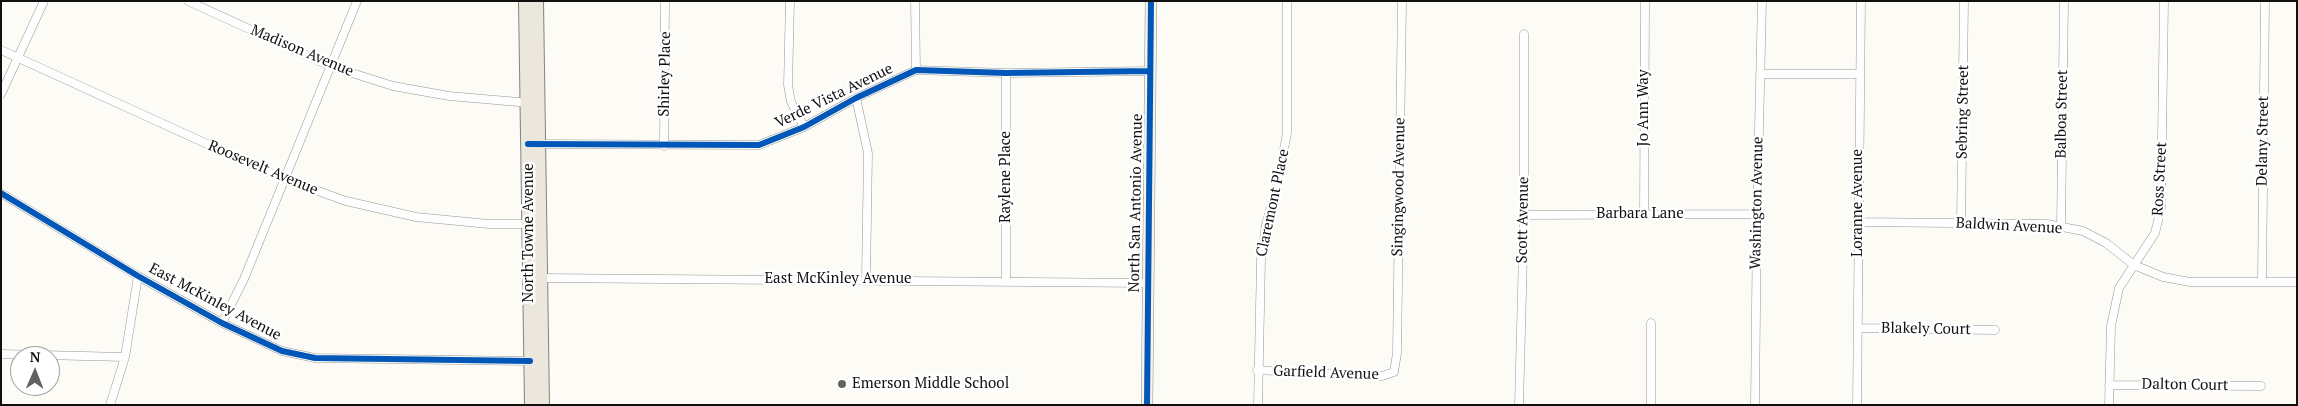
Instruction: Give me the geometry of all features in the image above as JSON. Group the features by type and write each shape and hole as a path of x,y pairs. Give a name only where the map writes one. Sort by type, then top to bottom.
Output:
{"main road":[{"name":"North Towne Avenue","path":"525,1 533,104 534,144 535,278 530,361 532,405"},
{"name":"North Towne Avenue","path":"533,104 537,1"},
{"name":"North San Antonio Avenue","path":"1147,405 1151,1"},
{"name":"North Towne Avenue","path":"535,278 543,405"}],"street":[{"path":"1,94 44,1"},
{"name":"Madison Avenue","path":"188,1 330,66 393,86 421,92 533,104"},
{"path":"222,323 244,279 357,1"},
{"name":"Shirley Place","path":"664,146 665,1"},
{"path":"790,1 788,84 791,102 804,127"},
{"path":"915,1 916,70"},
{"name":"Claremont Place","path":"1258,405 1261,260 1266,225 1278,180 1287,133 1287,1"},
{"name":"Singingwood Avenue","path":"1394,372 1397,353 1402,1"},
{"name":"Jo Ann Way","path":"1644,214 1645,1"},
{"name":"Washington Avenue","path":"1755,405 1756,214 1762,1"},
{"name":"Loranne Avenue","path":"1857,405 1861,1"},
{"name":"Sebring Street","path":"1961,223 1964,1"},
{"name":"Balboa Street","path":"2061,227 2064,1"},
{"name":"Ross Street","path":"2109,405 2111,326 2114,305 2119,288 2155,233 2161,208 2164,1"},
{"name":"Delany Street","path":"2262,281 2265,1"},
{"name":"Scott Avenue","path":"1519,405 1524,215 1524,34"},
{"name":"Roosevelt Avenue","path":"1,50 284,179 346,201 416,217 489,224 535,224"},
{"name":"Verde Vista Avenue","path":"534,144 760,145 804,127 856,98 916,70 1006,73 1150,71"},
{"name":"Raylene Place","path":"1006,73 1006,281"},
{"path":"1760,74 1860,74"},
{"path":"856,98 868,153 866,280"},
{"name":"East McKinley Avenue","path":"1,193 138,276 222,323 282,351 316,358 530,361"},
{"name":"Barbara Lane","path":"1524,215 1756,214"},
{"name":"Baldwin Avenue","path":"1858,222 2046,224 2083,231 2106,244 2134,265 2163,276 2190,282 2297,282"},
{"path":"110,405 125,356 138,276"},
{"name":"East McKinley Avenue","path":"535,278 1148,283"},
{"path":"1651,405 1652,323"},
{"name":"Blakely Court","path":"1858,328 1994,330"},
{"path":"1,354 125,356"},
{"name":"Garfield Avenue","path":"1258,370 1382,376 1394,372"},
{"name":"Dalton Court","path":"2109,384 2261,386"}],"cycle path":[{"path":"1147,405 1151,1"},
{"path":"528,144 759,145 804,127 856,98 916,70 1006,73 1150,71"},
{"path":"1,193 138,276 222,323 282,351 315,358 530,361"}],"place":[{"name":"Emerson Middle School","path":"842,384"}]}
